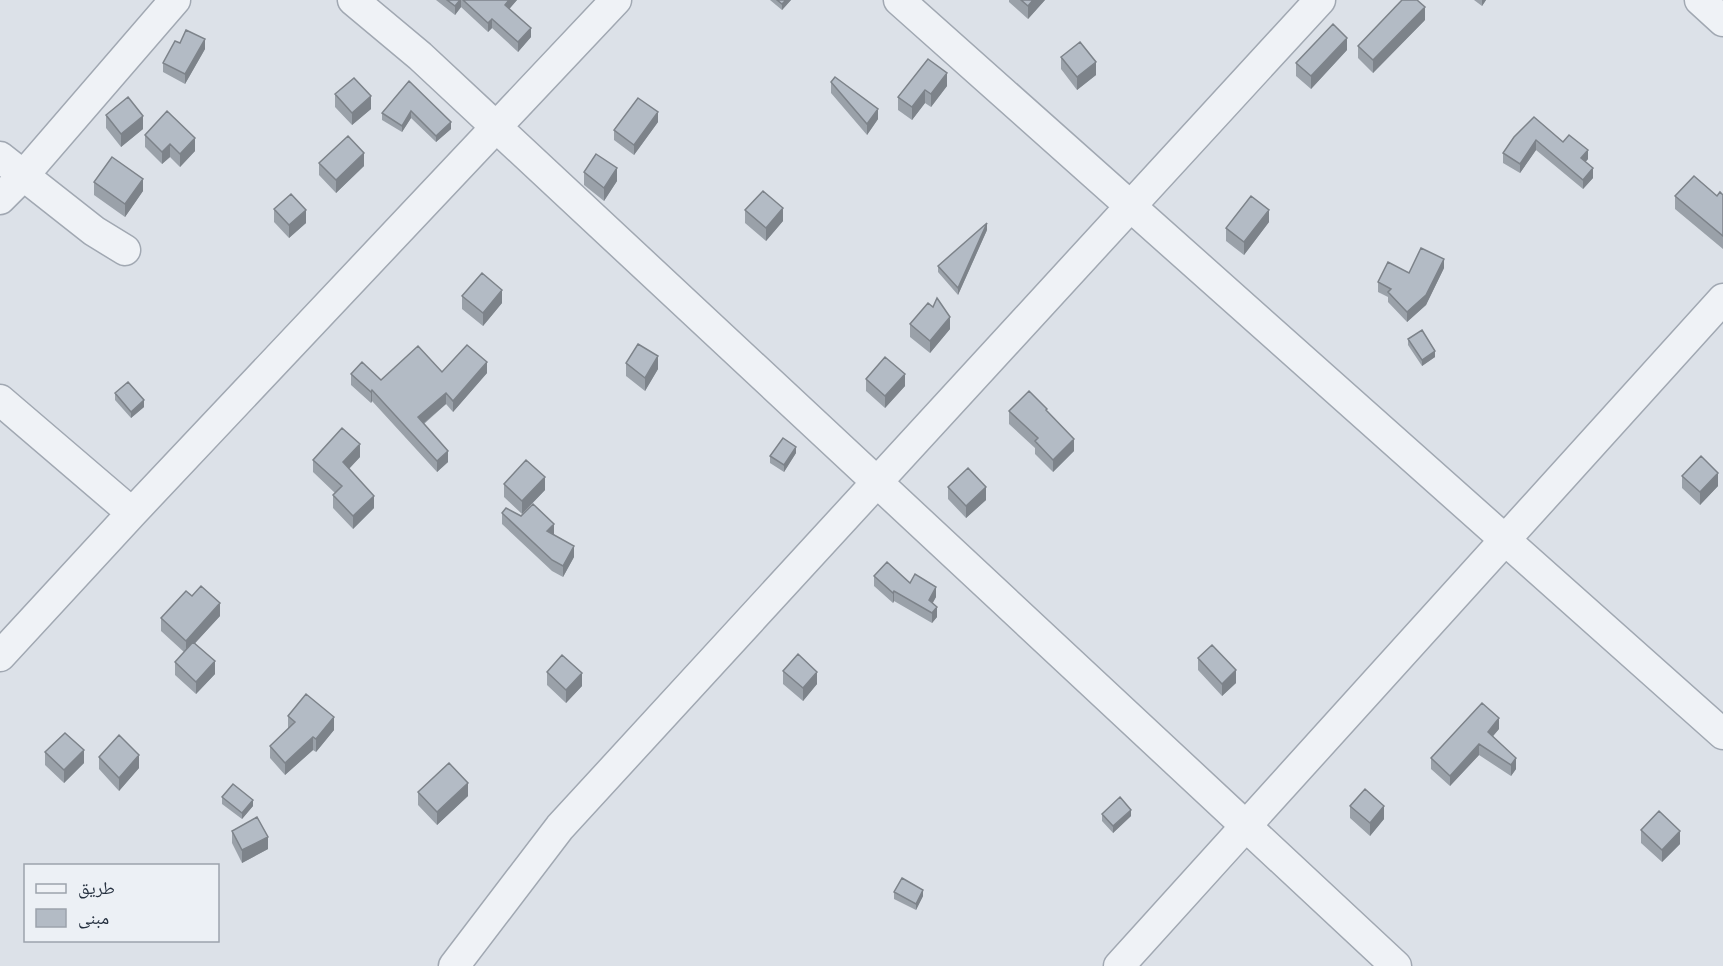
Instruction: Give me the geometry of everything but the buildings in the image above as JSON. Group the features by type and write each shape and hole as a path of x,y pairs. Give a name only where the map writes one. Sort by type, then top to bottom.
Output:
{"street":[{"path":"0,199 23,176 175,0"},
{"path":"353,0 384,10 420,56 496,129 1396,966"},
{"path":"0,656 616,0"},
{"path":"899,0 1723,734"},
{"path":"454,966 560,827 1320,0"},
{"path":"1700,0 1723,21"},
{"path":"0,157 94,231 125,250"},
{"path":"1119,966 1723,299"},
{"path":"0,400 132,513"}]}
